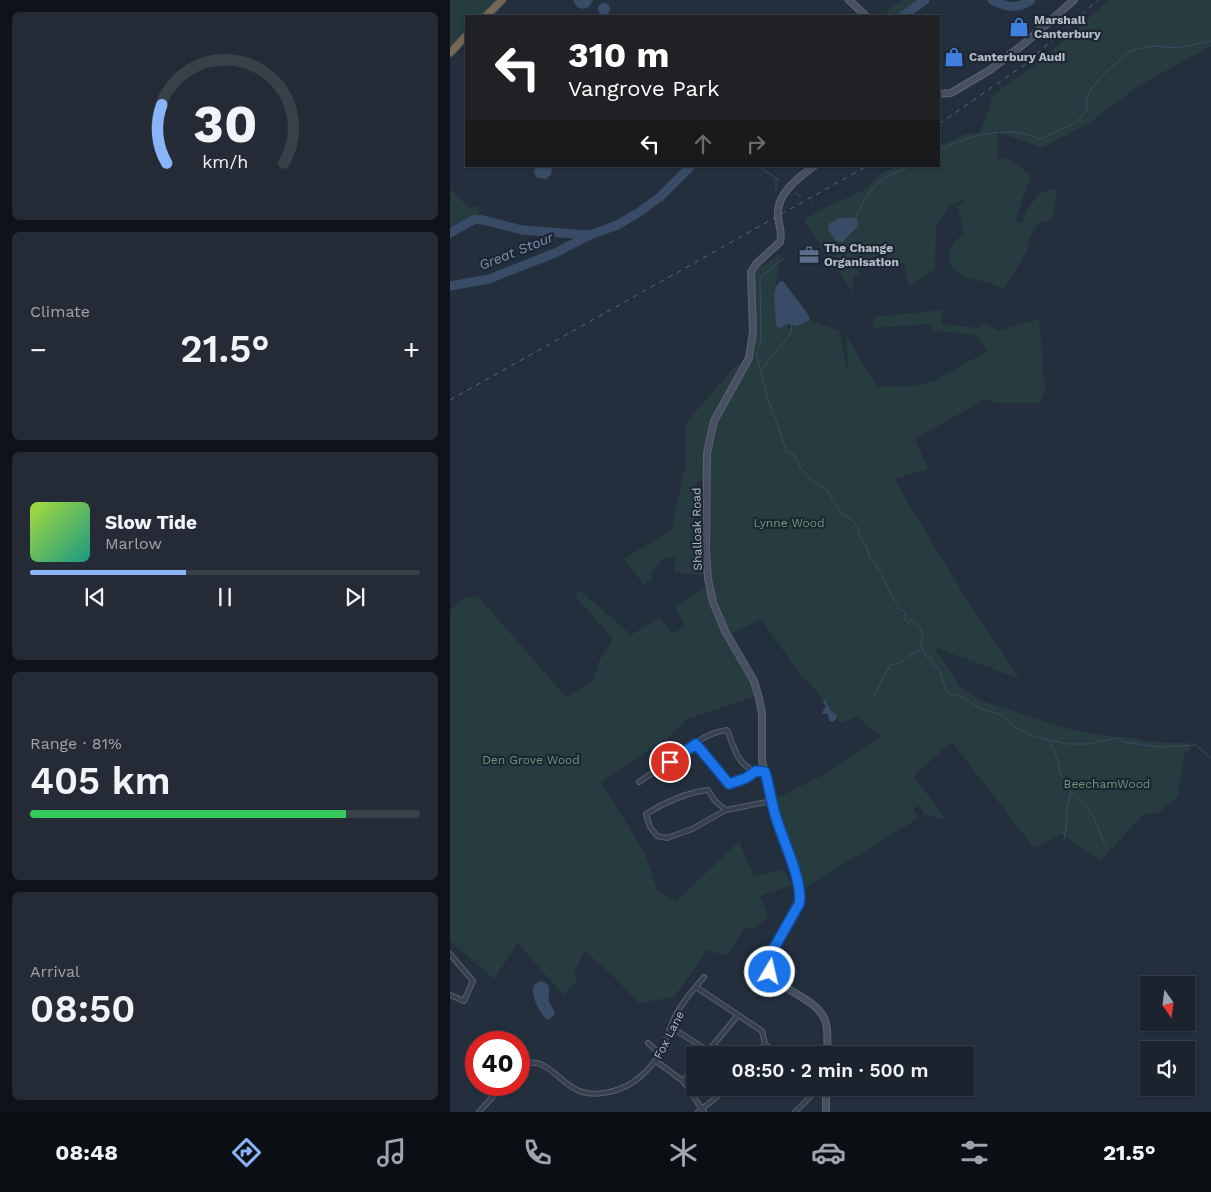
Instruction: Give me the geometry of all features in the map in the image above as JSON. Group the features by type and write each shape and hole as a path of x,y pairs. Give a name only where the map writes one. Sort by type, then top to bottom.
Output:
{"highway":[{"path":"487,15 502,0"},
{"path":"450,53 465,37"}],"street":[{"path":"849,0 865,15"},
{"path":"940,94 950,93 983,74 1025,43 1074,0"},
{"name":"Shalloak Road","path":"813,167 786,191 777,214 782,238 756,264 751,272 752,346 744,370 714,421 707,453 706,552 708,579 713,602 725,632 756,686 762,714 762,760 781,835 798,881 799,904 770,955 768,964 770,972 776,980 818,1010 824,1018 827,1046"},
{"path":"639,782 705,736 715,731 727,730 739,760 746,768 765,772"},
{"path":"696,744 729,784 746,778 756,771"},
{"path":"726,810 708,790 700,791 654,808 646,814 650,827 657,836 667,838 692,829 726,810 772,801"},
{"path":"450,954 473,981 464,1001 450,995"},
{"name":"Fox Lane","path":"575,1089 592,1092 620,1090 632,1084 656,1062 674,1019 704,977"},
{"path":"696,987 762,1031 765,1044"},
{"path":"712,1046 738,1015"},
{"path":"671,1027 697,1046"},
{"path":"648,1043 660,1054"},
{"path":"545,1066 548,1060"},
{"path":"530,1062 552,1070 575,1089 573,1095"},
{"path":"656,1062 683,1081 703,1110"},
{"path":"551,1076 552,1070"},
{"path":"683,1081 686,1078"},
{"path":"480,1112 494,1096"},
{"path":"698,1112 720,1096"},
{"path":"795,1112 811,1096"},
{"path":"826,1096 826,1112"}],"green space":[{"path":"450,0 495,0 481,15 465,15 465,31 450,47"},
{"path":"904,0 921,0 899,15 884,15 892,7"},
{"path":"1109,0 1211,0 1211,46 1140,85 1092,121 1042,148 998,132 998,161 1006,157 1031,175 1015,220 1022,224 1027,210 1039,194 1055,188 1056,194 1053,219 1038,223 1030,237 1027,250 1004,289 990,283 967,278 950,264 948,252 955,241 964,234 958,206 968,197 950,206 936,225 935,268 909,286 904,263 880,268 876,260 857,263 860,275 853,276 853,292 805,222 805,219 866,189 881,174 895,167 940,167 940,146 966,134 980,133 993,95 1043,59"},
{"path":"450,189 469,208 477,206 481,212 452,227 450,225"},
{"path":"780,254 775,315 788,324 790,329 791,324 797,326 810,320 839,331 849,376 846,336 878,387 911,386 932,382 988,351 974,334 934,331 928,324 873,328 874,317 942,310 942,324 979,328 986,323 997,331 1039,319 1045,391 1040,403 995,403 986,399 915,439 928,469 894,479 972,608 1020,679 934,647 960,687 985,702 1076,731 1164,743 1190,743 1190,750 1185,752 1178,796 1158,813 1145,813 1100,861 1062,834 1034,848 952,742 913,776 947,820 924,814 918,805 913,809 919,818 806,887 775,799 821,776 881,736 857,716 841,723 807,680 799,673 761,619 730,634 714,592 708,555 711,477 697,482 697,529 703,575 674,572 675,558 664,557 651,574 654,578 644,585 624,559 672,529 686,461 686,423 735,366 754,356 755,271"},
{"name":"Den Grove Wood","path":"706,587 723,635 748,676 757,696 688,719 669,737 601,782 644,852 658,891 676,902 739,841 754,876 784,870 792,885 760,896 768,916 754,929 744,928 727,956 707,950 674,997 639,1003 585,951 575,969 576,982 563,995 518,943 494,979 450,941 450,610 465,598 478,596 566,697 594,680 598,663 613,639 574,595 580,590 631,635 660,617 672,634 686,626 674,607"}],"water":[{"path":"573,0 593,0 589,7 583,9 577,7"},
{"path":"606,3 609,4 609,14 602,15 599,14 598,7 599,4"},
{"path":"535,167 552,167 551,175 546,179 537,178 534,173"},
{"path":"857,218 858,226 843,241 836,241 828,229 829,224 837,219"},
{"path":"783,281 807,313 810,320 797,326 788,324 780,328 776,326 774,294 779,282"},
{"path":"825,700 832,712 837,715 833,722 829,721 828,714 822,713 826,706 823,703"},
{"path":"540,981 548,986 549,1002 555,1014 547,1020 538,1008 533,994 534,985"}],"waterway":[{"name":"Great Stour","path":"904,15 925,0"},
{"name":"Great Stour","path":"992,0 1012,6 1021,5 1031,0"},
{"path":"940,150 969,138 992,133 1015,132 1028,134 1040,139 1075,123 1087,110 1087,97 1091,89 1127,53 1136,49 1154,46 1178,48 1211,41"},
{"name":"Great Stour","path":"450,286 489,279 555,253 590,235 617,225 638,213 661,196 690,167"},
{"path":"760,167 779,180"},
{"path":"856,217 874,187 889,176 909,167"},
{"path":"776,179 776,190"},
{"path":"795,193 801,197"},
{"name":"Great Stour","path":"661,196 664,202"},
{"name":"Great Stour","path":"450,233 475,219 522,230 589,235"},
{"path":"758,348 761,340 760,278 784,258"},
{"path":"762,369 792,332 791,324"},
{"path":"756,353 767,396 787,452 794,454 801,469 813,482 828,490 842,514 851,519 858,528 870,559 877,565 877,571 881,571 899,609 904,611 905,620 909,623 911,619 921,630 923,640 920,643 923,649 911,654 899,663 891,664 872,698"},
{"path":"923,649 927,657 932,658 932,666 938,668 946,690 952,696 956,694 982,709 1002,715 1014,727 1030,735 1049,740 1057,757 1061,775 1071,792 1067,809 1064,840"},
{"path":"1050,740 1067,744 1088,744 1116,738 1124,742 1159,747 1196,745 1211,758"},
{"path":"1072,793 1092,815 1107,848"}],"railway":[{"path":"940,123 1024,65 1098,0"},
{"path":"450,400 865,167"}],"place":[{"name":"Marshall Canterbury","path":"1019,27"},
{"name":"Canterbury Audi","path":"954,57"},
{"name":"The Change Organisation","path":"809,255"}],"route":[{"path":"670,762 696,744 729,784 746,778 756,771 765,772 774,812 800,889 799,904 770,955 768,964 770,972"}],"park label":[{"name":"Lynne Wood","path":"789,523"},
{"name":"BeechamWood","path":"1107,784"}]}
